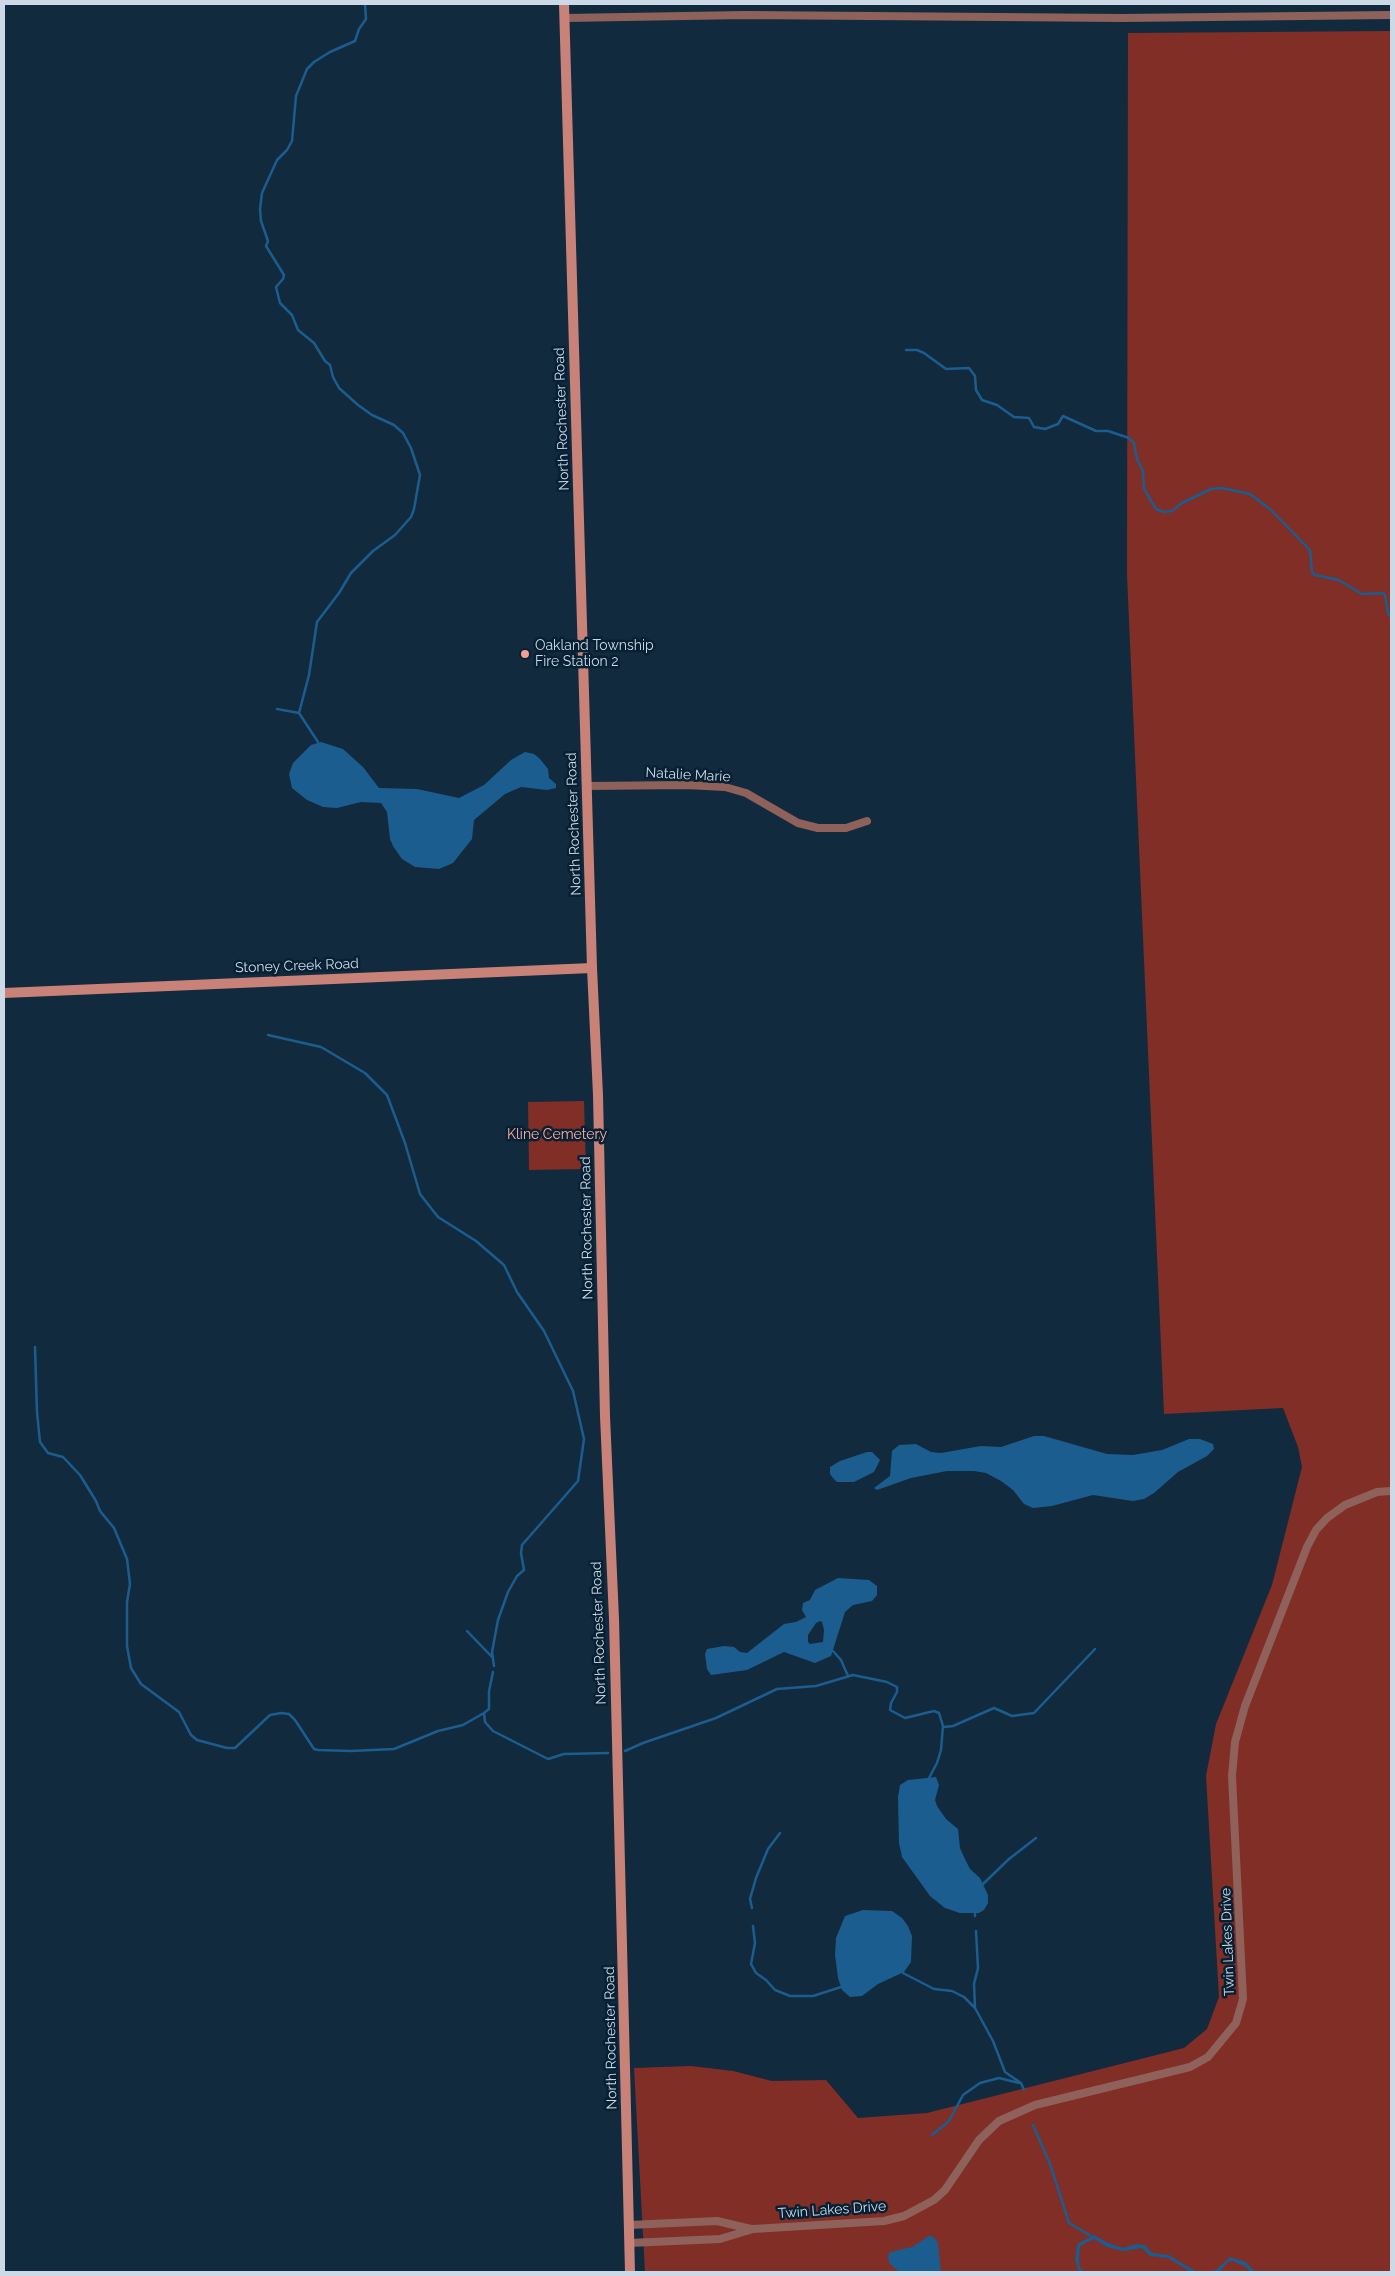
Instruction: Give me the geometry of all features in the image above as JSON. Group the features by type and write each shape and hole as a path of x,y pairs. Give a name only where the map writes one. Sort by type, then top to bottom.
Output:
{"main road":[{"name":"North Rochester Road","path":"564,4 592,968 598,1095 606,1462 614,1619 630,2272"},
{"name":"Stoney Creek Road","path":"4,993 592,968"}],"street":[{"path":"565,18 745,15 1124,18 1391,15"},
{"name":"Natalie Marie","path":"587,786 686,785 725,787 746,793 798,822 818,828 846,828 867,821"},
{"name":"Twin Lakes Drive","path":"629,2243 720,2239 753,2229 884,2221 904,2216 927,2204 945,2190 979,2140 999,2122 1035,2105 1190,2067 1208,2057 1236,2023 1243,1999 1232,1776 1236,1742 1245,1706 1307,1547 1316,1530 1327,1518 1345,1505 1368,1495 1391,1491"},
{"name":"Twin Lakes Drive","path":"629,2225 717,2222 753,2229"}],"green space":[{"path":"1391,31 1391,2272 645,2272 634,2068 691,2066 733,2071 772,2081 826,2080 858,2118 927,2113 1184,2048 1207,2029 1219,1997 1206,1776 1216,1724 1272,1585 1302,1467 1298,1447 1283,1408 1164,1414 1127,575 1128,33"},
{"name":"Kline Cemetery","path":"584,1101 586,1169 529,1170 528,1102"}],"water":[{"path":"321,742 343,749 363,767 379,788 417,789 459,798 484,785 511,760 525,752 534,754 540,759 548,769 549,778 556,784 556,788 547,790 521,787 505,794 474,820 472,839 453,863 439,869 415,867 402,859 393,846 390,839 387,812 381,803 361,802 337,808 323,807 307,800 292,788 289,774 293,763 311,745"},
{"path":"1034,1436 1044,1436 1107,1454 1133,1455 1162,1450 1189,1439 1200,1439 1213,1444 1214,1449 1207,1456 1178,1472 1154,1493 1144,1499 1133,1501 1093,1495 1052,1506 1033,1508 1024,1504 1013,1490 1001,1481 986,1473 974,1471 947,1471 911,1478 877,1490 874,1488 890,1476 892,1451 899,1445 916,1444 931,1452 941,1453 981,1446 1001,1447"},
{"path":"872,1452 880,1460 874,1472 854,1482 837,1482 830,1474 830,1467 840,1461"},
{"path":"838,1578 869,1580 877,1586 877,1595 872,1601 853,1605 845,1612 831,1656 815,1663 784,1652 747,1670 711,1675 707,1669 705,1654 707,1649 724,1646 734,1647 740,1652 747,1653 784,1624 796,1622 806,1617 802,1610 803,1603 810,1600 815,1590","holes":["822,1622 824,1630 823,1642 810,1644 808,1642 808,1635 816,1623"]},
{"path":"936,1777 939,1785 935,1800 937,1806 946,1819 958,1829 960,1848 964,1857 970,1869 980,1878 988,1895 988,1903 984,1910 979,1913 960,1913 945,1908 930,1896 902,1857 899,1843 898,1797 900,1785 908,1780"},
{"path":"863,1910 892,1911 902,1918 912,1936 911,1962 904,1972 878,1984 862,1996 850,1997 842,1990 838,1978 835,1955 836,1938 845,1916"},
{"path":"1094,2235 1108,2243 1123,2248 1137,2244 1145,2245 1152,2253 1169,2255 1197,2272 1191,2272 1168,2258 1150,2256 1142,2248 1123,2251 1107,2247 1094,2239 1080,2246 1080,2267 1084,2272 1079,2272 1075,2260 1077,2244"},
{"path":"929,2236 934,2237 938,2243 941,2272 899,2272 889,2263 888,2256 890,2252 912,2247"},
{"path":"1230,2257 1246,2262 1255,2272 1250,2272 1246,2267 1233,2261 1228,2262 1219,2272 1206,2272 1216,2270"}],"waterway":[{"path":"318,742 299,713 309,675 317,622 339,593 351,573 373,551 395,535 411,517 420,475 411,448 403,433 394,425 372,415 339,388 333,377 330,365 325,361 314,343 298,330 292,315 280,303 276,287 284,275 266,246 268,241 261,221 260,209 262,193 277,160 287,150 292,141 296,96 307,69 330,52 355,41 359,29 366,19 365,4"},
{"path":"906,350 917,350 924,353 946,369 969,368 975,376 976,390 982,400 997,405 1014,417 1029,418 1034,427 1045,429 1058,424 1063,416 1096,431 1108,431 1129,438 1134,443 1137,459 1143,471 1144,489 1156,509 1164,512 1172,511 1182,503 1211,489 1222,488 1250,494 1270,509 1310,550 1312,572 1315,575 1339,580 1362,594 1383,593 1388,613 1391,617"},
{"path":"277,709 299,713"},
{"path":"268,1035 321,1047 365,1073 387,1095 405,1143 420,1194 438,1217 476,1241 504,1265 517,1292 544,1331 573,1391 584,1439 578,1481 522,1545 521,1553 524,1570 517,1576 508,1592 498,1620 492,1652 494,1666"},
{"path":"35,1347 40,1442 48,1453 63,1457 80,1475 100,1511 114,1528 127,1559 130,1584 127,1602 127,1646 131,1668 141,1684 179,1712 191,1735 197,1740 227,1748 235,1748 270,1715 281,1713 289,1714 295,1720 314,1749 351,1751 394,1749 438,1731 463,1725 484,1713 489,1709 489,1691 493,1672"},
{"path":"467,1631 493,1658"},
{"path":"944,1727 953,1726 994,1708 1012,1716 1034,1713 1095,1649"},
{"path":"833,1651 841,1660 848,1676"},
{"path":"625,1751 716,1718 777,1689 816,1686 853,1675 887,1682 897,1687 890,1710 905,1718 934,1711 939,1713 943,1726 941,1750 929,1778"},
{"path":"484,1713 485,1722 493,1731 548,1759 564,1754 608,1753"},
{"path":"752,1908 750,1899 756,1878 768,1849 780,1833"},
{"path":"983,1884 1009,1859 1036,1838"},
{"path":"753,1926 755,1943 751,1964 756,1973 775,1990 790,1996 813,1996 841,1987"},
{"path":"975,2007 974,1984 978,1968 976,1931"},
{"path":"903,1973 934,1989 952,1991 964,1997 975,2008 993,2041 1005,2072 1021,2083 1024,2090"},
{"path":"932,2135 949,2121 963,2095 980,2083 999,2078 1019,2083"},
{"path":"1033,2125 1050,2164 1069,2223 1091,2236"}],"place":[{"name":"Oakland Township Fire Station 2","path":"525,654"}]}
